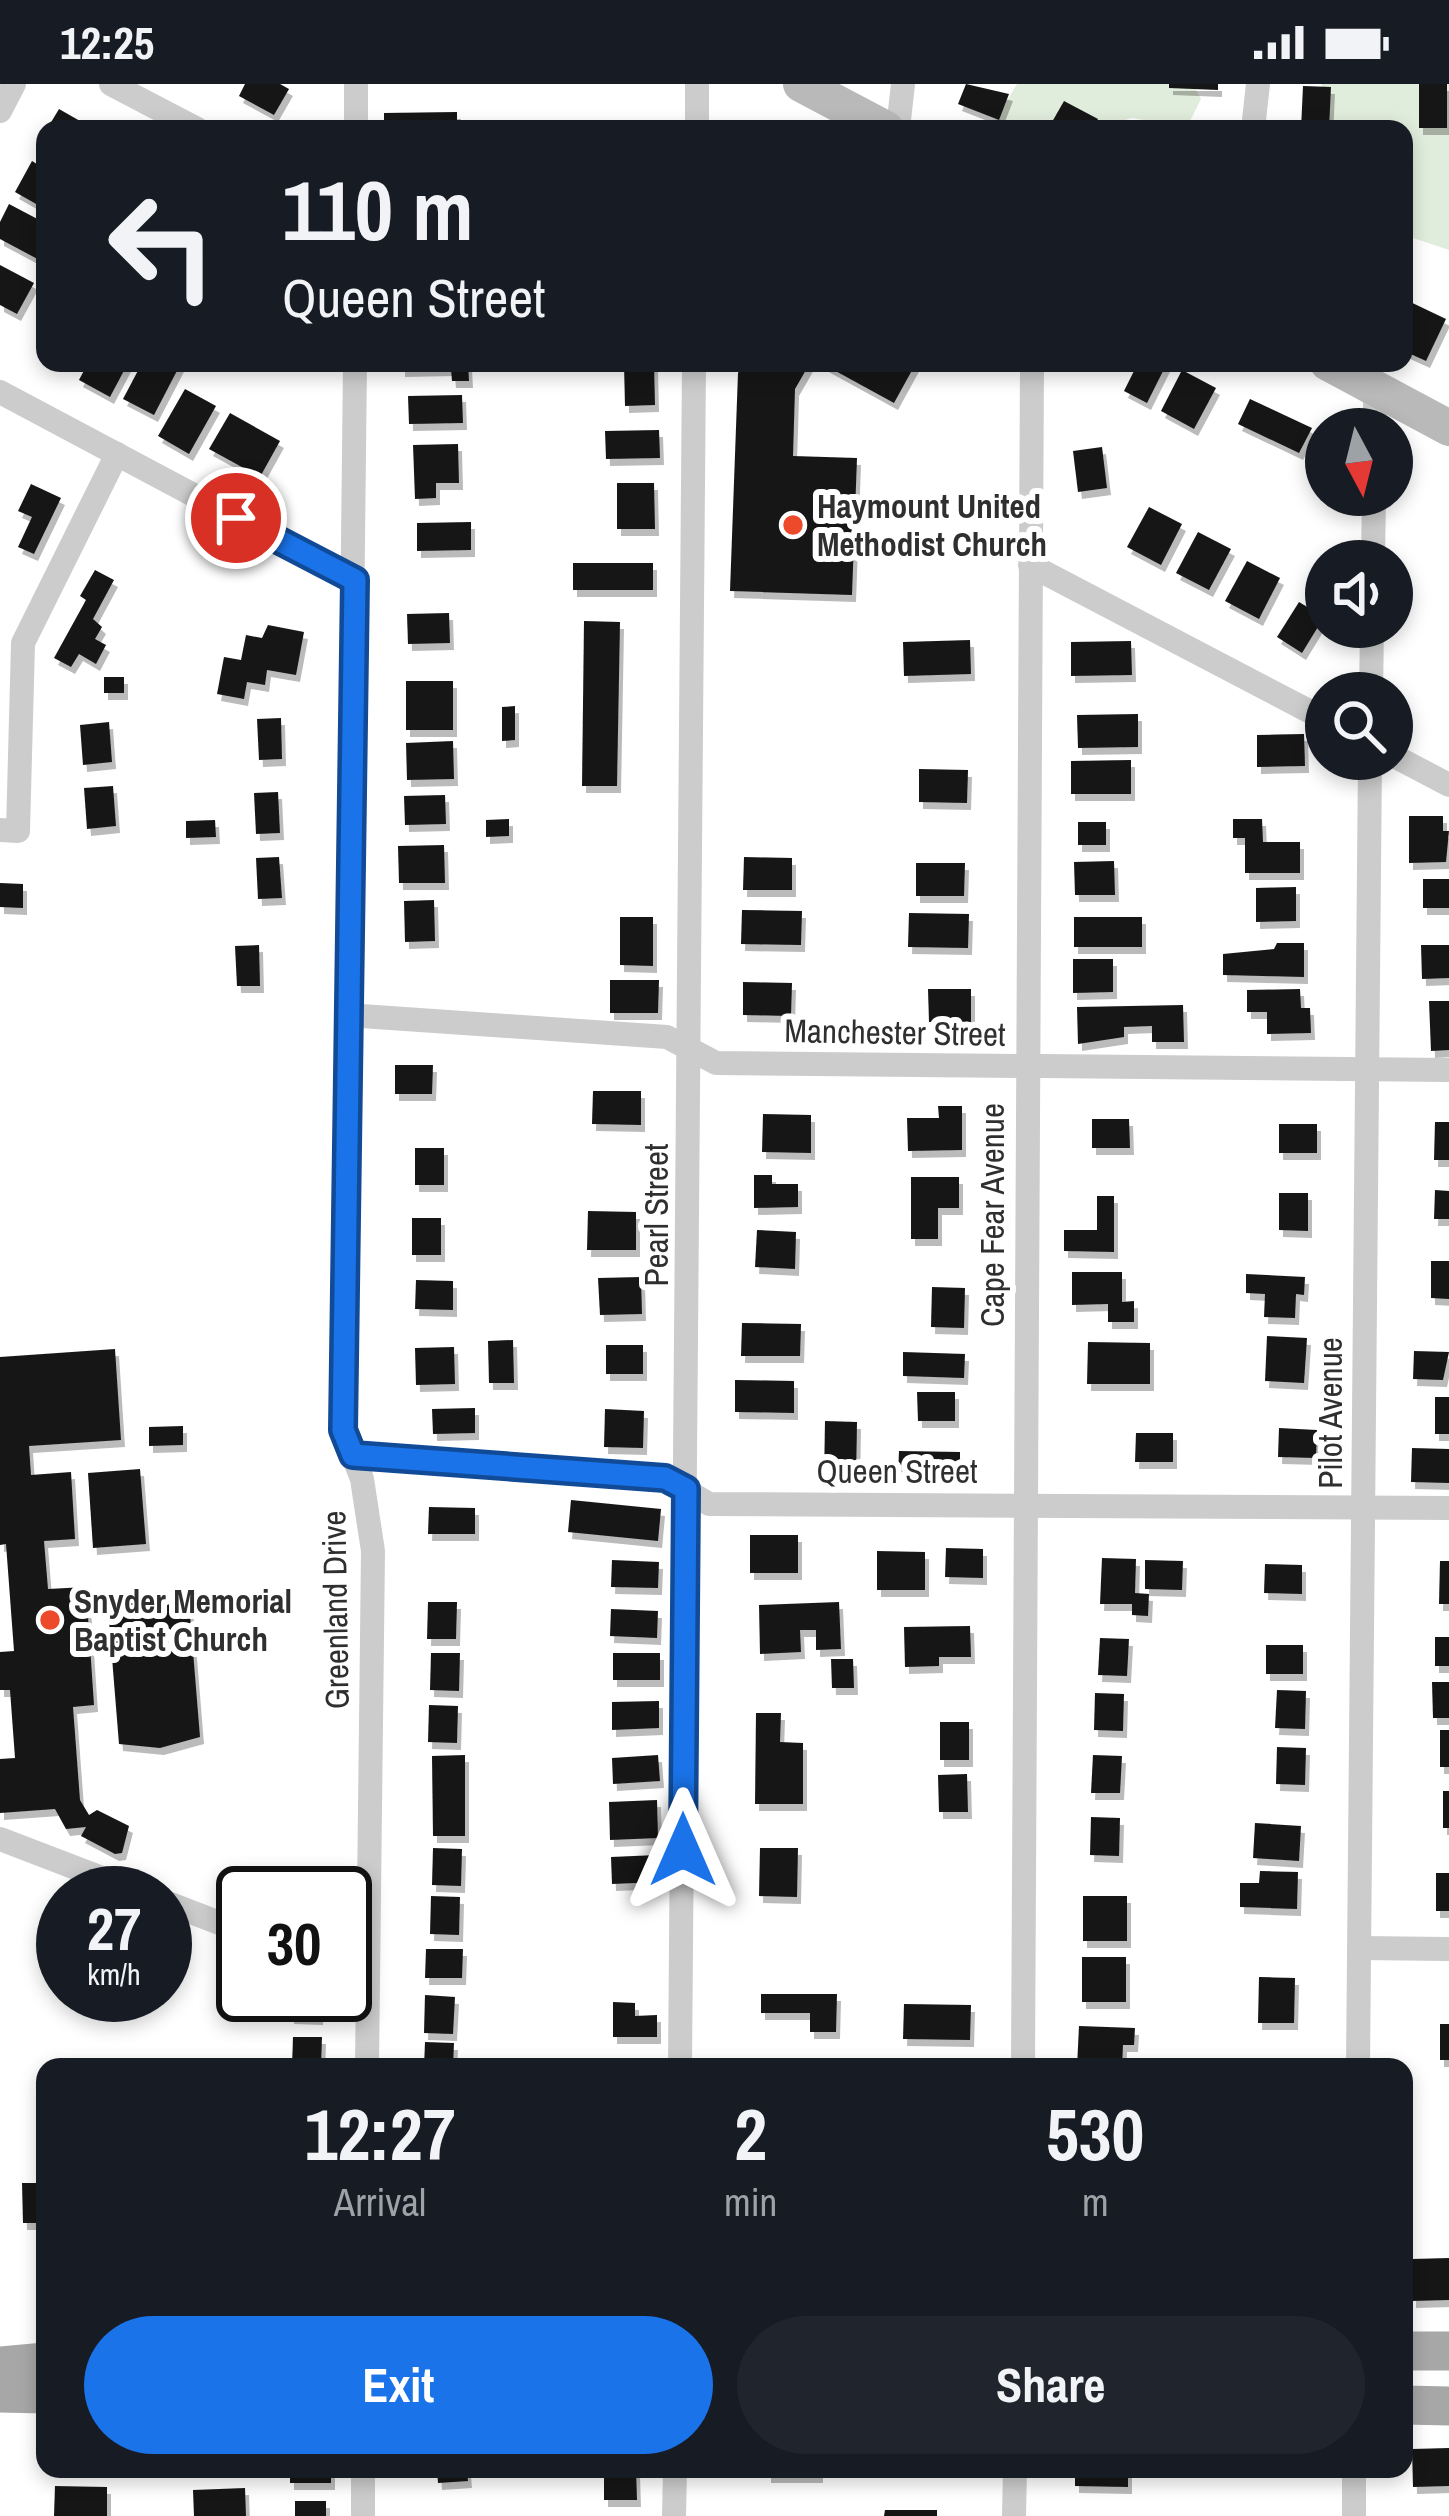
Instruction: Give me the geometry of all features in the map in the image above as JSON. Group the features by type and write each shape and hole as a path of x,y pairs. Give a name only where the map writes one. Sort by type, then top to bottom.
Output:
{"main road":[{"path":"801,84 869,120"},
{"path":"1345,372 1449,428"},
{"path":"0,2345 36,2347"},
{"path":"1413,2351 1449,2351"},
{"path":"0,2366 36,2363"},
{"path":"0,2392 36,2394"},
{"path":"1413,2405 1449,2406"}],"street":[{"path":"0,110 14,84"},
{"path":"111,84 180,120"},
{"path":"356,84 356,120"},
{"path":"697,120 698,84"},
{"path":"899,120 903,84"},
{"path":"1254,120 1258,84"},
{"name":"Greenland Drive","path":"356,372 343,1430 371,1522 373,1551 360,1866"},
{"name":"Pearl Street","path":"680,2058 694,372"},
{"name":"Cape Fear Avenue","path":"1023,2058 1032,372"},
{"path":"1375,388 1375,408"},
{"path":"0,392 355,580"},
{"path":"0,830 17,831 23,643 117,454"},
{"path":"1030,565 1305,709"},
{"path":"1413,766 1449,785"},
{"name":"Pilot Avenue","path":"1358,2058 1370,780"},
{"name":"Manchester Street","path":"347,1016 668,1037 716,1063 1449,1070"},
{"name":"Queen Street","path":"353,1455 665,1478 709,1504 1449,1508"},
{"path":"0,1839 70,1866"},
{"path":"1359,1948 1449,1949"},
{"name":"Greenland Drive","path":"364,2022 367,2058"},
{"path":"363,2516 364,2478"},
{"path":"674,2478 674,2516"},
{"path":"1014,2516 1016,2478"},
{"path":"1354,2478 1354,2516"}],"green space":[{"path":"1017,84 1193,84 1201,99 1190,120 995,120"},
{"path":"1322,84 1449,84 1449,250 1413,238 1413,120 1311,120"}],"building":[{"path":"245,84 280,84 289,89 274,115 239,96"},
{"path":"966,84 1009,94 999,120 958,104"},
{"path":"1169,84 1218,84 1218,90 1169,88"},
{"path":"1419,84 1447,84 1447,128 1419,128"},
{"path":"1303,86 1331,87 1329,120 1301,120"},
{"path":"1064,101 1098,119 1098,120 1053,120"},
{"path":"59,109 78,120 52,120"},
{"path":"457,112 457,120 384,120 384,113"},
{"path":"32,161 36,163 36,204 15,192"},
{"path":"9,204 36,218 36,258 0,239 0,222"},
{"path":"0,265 34,283 17,314 0,305"},
{"path":"1413,303 1446,319 1426,361 1413,355"},
{"path":"83,372 123,372 110,397 79,380"},
{"path":"137,372 176,372 154,415 123,399"},
{"path":"451,372 468,372 469,381 452,381"},
{"path":"624,372 654,372 655,405 625,406"},
{"name":"Haymount United Methodist Church","path":"805,372 795,389 793,456 857,458 852,595 730,591 738,373"},
{"name":"Haymount United Methodist Church","path":"837,372 911,372 894,403"},
{"path":"1134,372 1162,372 1147,403 1124,391"},
{"path":"1181,372 1216,388 1194,429 1161,411"},
{"path":"185,389 216,406 189,454 158,436"},
{"path":"462,395 463,423 409,424 408,396"},
{"path":"1250,399 1305,425 1305,441 1299,453 1238,424"},
{"path":"230,413 280,441 260,477 209,449"},
{"path":"659,430 660,458 606,459 605,431"},
{"path":"458,444 459,483 436,483 436,498 415,499 413,445"},
{"path":"1102,447 1107,488 1078,492 1073,451"},
{"path":"617,483 654,483 655,529 617,529"},
{"path":"31,484 61,498 34,554 18,547 32,517 18,511"},
{"path":"1149,507 1182,524 1161,565 1127,547"},
{"path":"471,522 471,550 417,551 417,523"},
{"path":"1198,532 1231,549 1209,590 1176,573"},
{"path":"1247,561 1280,578 1259,619 1225,601"},
{"path":"573,563 653,563 653,590 573,590"},
{"path":"95,570 114,580 93,619 102,627 95,639 106,645 96,664 79,654 71,667 54,658 86,600 80,596"},
{"path":"1299,602 1305,606 1302,653 1277,637"},
{"path":"449,613 450,643 408,644 407,614"},
{"path":"584,621 620,622 617,786 582,786"},
{"path":"268,625 304,632 296,675 267,670 265,685 247,682 244,699 217,694 224,657 241,660 246,635 262,638"},
{"path":"970,640 971,674 904,676 903,642"},
{"path":"1131,641 1132,675 1071,676 1071,642"},
{"path":"104,677 124,677 124,693 104,693"},
{"path":"406,681 453,681 453,730 406,730"},
{"path":"515,706 515,740 502,741 502,707"},
{"path":"1138,714 1138,747 1078,748 1077,715"},
{"path":"281,718 282,759 259,760 257,719"},
{"path":"109,722 112,762 83,765 80,725"},
{"path":"1304,734 1305,766 1257,767 1257,735"},
{"path":"453,741 454,779 407,780 406,743"},
{"path":"1131,760 1131,794 1071,794 1071,761"},
{"path":"919,769 968,770 967,803 919,802"},
{"path":"113,786 116,826 87,829 84,788"},
{"path":"278,792 280,833 256,834 254,793"},
{"path":"445,795 446,824 405,825 404,796"},
{"path":"1409,816 1443,816 1443,831 1449,831 1446,862 1409,863"},
{"path":"509,819 509,836 486,837 486,820"},
{"path":"1233,819 1262,819 1263,842 1300,842 1300,873 1245,873 1245,838 1233,838"},
{"path":"215,820 216,837 186,838 186,821"},
{"path":"1078,822 1106,822 1106,845 1078,845"},
{"path":"444,845 445,883 399,883 398,846"},
{"path":"279,857 282,898 258,899 256,858"},
{"path":"744,857 792,858 792,890 743,890"},
{"path":"1114,861 1115,895 1075,895 1074,862"},
{"path":"916,863 965,863 964,896 916,896"},
{"path":"1423,879 1449,879 1449,908 1423,908"},
{"path":"0,883 23,884 23,908 0,907"},
{"path":"1296,887 1296,921 1256,922 1256,888"},
{"path":"434,900 435,941 405,942 404,901"},
{"path":"742,910 802,911 801,945 741,944"},
{"path":"909,913 969,914 968,948 908,947"},
{"path":"620,917 653,917 653,966 620,965"},
{"path":"1074,917 1142,917 1142,947 1074,947"},
{"path":"1277,943 1304,943 1304,977 1223,975 1223,954 1274,949"},
{"path":"259,945 260,986 237,986 235,946"},
{"path":"1421,945 1449,945 1449,978 1422,979"},
{"path":"1073,959 1113,959 1113,992 1073,993"},
{"path":"610,980 659,980 658,1013 610,1013"},
{"path":"743,982 792,983 791,1016 743,1015"},
{"path":"928,989 971,989 971,1022 929,1022"},
{"path":"1300,989 1301,1008 1310,1008 1311,1033 1267,1034 1267,1012 1247,1012 1247,990"},
{"path":"1429,1001 1449,1001 1449,1050 1431,1051"},
{"path":"1183,1005 1184,1042 1152,1042 1152,1026 1124,1027 1124,1037 1078,1044 1077,1007"},
{"path":"395,1065 433,1065 432,1094 395,1094"},
{"path":"593,1091 641,1091 641,1125 592,1124"},
{"path":"938,1106 962,1106 962,1150 908,1151 907,1118 939,1118"},
{"path":"763,1114 811,1115 811,1153 762,1152"},
{"path":"1092,1119 1129,1119 1130,1148 1092,1148"},
{"path":"1435,1122 1449,1122 1449,1160 1434,1160"},
{"path":"1279,1124 1317,1124 1317,1153 1279,1153"},
{"path":"415,1148 444,1148 444,1185 415,1185"},
{"path":"754,1175 772,1175 772,1184 798,1184 798,1207 754,1208"},
{"path":"911,1177 959,1177 959,1208 938,1208 938,1239 911,1239"},
{"path":"1435,1190 1449,1191 1449,1219 1434,1219"},
{"path":"1279,1193 1308,1193 1308,1231 1279,1230"},
{"path":"1097,1196 1114,1196 1114,1252 1064,1251 1064,1230 1097,1230"},
{"path":"588,1211 636,1212 636,1250 587,1250"},
{"path":"412,1218 441,1218 441,1255 412,1255"},
{"path":"757,1230 796,1232 795,1269 755,1267"},
{"path":"1431,1261 1449,1261 1449,1299 1431,1298"},
{"path":"1072,1272 1122,1272 1122,1302 1134,1301 1134,1322 1108,1322 1108,1304 1072,1305"},
{"path":"1246,1274 1305,1277 1304,1295 1296,1294 1295,1318 1264,1317 1265,1294 1246,1293"},
{"path":"641,1277 642,1314 600,1315 598,1278"},
{"path":"416,1280 453,1281 453,1310 415,1309"},
{"path":"932,1287 965,1288 964,1328 931,1327"},
{"path":"742,1323 801,1324 800,1356 741,1356"},
{"path":"1267,1336 1307,1338 1304,1383 1265,1381"},
{"path":"513,1340 514,1383 489,1383 488,1341"},
{"path":"1088,1342 1150,1343 1150,1384 1087,1384"},
{"path":"606,1345 643,1345 643,1374 606,1374"},
{"path":"454,1347 455,1384 416,1385 415,1348"},
{"name":"Snyder Memorial Baptist Church","path":"115,1349 121,1440 29,1446 31,1475 71,1472 75,1539 44,1541 48,1589 86,1587 94,1705 73,1707 80,1800 89,1815 97,1810 129,1826 122,1853 115,1854 81,1836 86,1827 66,1829 55,1809 0,1813 0,1759 15,1758 10,1690 0,1690 0,1652 14,1651 6,1544 0,1545 0,1357"},
{"path":"1414,1351 1449,1352 1443,1380 1413,1379"},
{"path":"903,1352 965,1354 964,1378 903,1376"},
{"path":"735,1380 794,1381 794,1413 735,1412"},
{"path":"917,1392 955,1392 955,1421 918,1421"},
{"path":"1435,1397 1449,1397 1449,1434 1435,1434"},
{"path":"475,1408 475,1433 433,1434 432,1409"},
{"path":"605,1409 644,1411 643,1448 604,1447"},
{"path":"825,1421 857,1422 856,1481 824,1480"},
{"path":"183,1426 183,1445 149,1446 149,1427"},
{"path":"1279,1428 1317,1430 1316,1458 1278,1457"},
{"path":"1136,1433 1173,1433 1173,1462 1135,1462"},
{"path":"1412,1448 1449,1449 1449,1483 1411,1482"},
{"path":"899,1451 960,1452 960,1477 898,1475"},
{"path":"140,1469 146,1544 93,1548 88,1473"},
{"path":"571,1500 661,1509 658,1541 568,1532"},
{"path":"429,1507 475,1508 475,1534 428,1534"},
{"path":"750,1535 798,1535 798,1573 750,1573"},
{"path":"946,1548 983,1549 983,1578 945,1577"},
{"path":"877,1551 925,1552 925,1590 877,1590"},
{"path":"1102,1558 1136,1559 1135,1593 1149,1594 1148,1616 1132,1615 1132,1604 1100,1604"},
{"path":"612,1560 659,1562 658,1588 611,1587"},
{"path":"1145,1560 1183,1561 1182,1590 1145,1589"},
{"path":"1440,1561 1449,1561 1449,1604 1439,1604"},
{"path":"1265,1564 1302,1565 1302,1594 1264,1593"},
{"path":"188,1590 200,1737 160,1748 119,1744 107,1596"},
{"path":"428,1602 457,1602 456,1639 427,1639"},
{"path":"839,1602 841,1649 816,1650 816,1630 800,1630 801,1652 760,1654 759,1605"},
{"path":"611,1609 658,1611 657,1638 610,1636"},
{"path":"970,1626 971,1657 939,1657 939,1666 905,1667 904,1627"},
{"path":"1435,1637 1449,1637 1449,1666 1435,1666"},
{"path":"1100,1638 1129,1639 1127,1676 1098,1675"},
{"path":"1266,1645 1303,1645 1303,1674 1266,1674"},
{"path":"431,1653 460,1653 459,1691 430,1690"},
{"path":"613,1653 660,1653 660,1680 613,1680"},
{"path":"831,1659 853,1659 854,1688 832,1688"},
{"path":"1432,1682 1449,1682 1449,1718 1433,1718"},
{"path":"1277,1690 1306,1691 1305,1729 1275,1728"},
{"path":"1095,1693 1124,1694 1123,1731 1094,1730"},
{"path":"659,1701 659,1728 612,1730 612,1702"},
{"path":"429,1705 458,1706 457,1743 428,1742"},
{"path":"756,1713 781,1713 780,1742 803,1743 803,1804 755,1804"},
{"path":"940,1722 969,1722 969,1760 940,1760"},
{"path":"1440,1730 1449,1730 1449,1767 1440,1767"},
{"path":"1277,1747 1306,1748 1305,1785 1276,1784"},
{"path":"465,1755 465,1836 433,1836 432,1756"},
{"path":"658,1755 660,1781 613,1784 612,1758"},
{"path":"1093,1755 1122,1756 1120,1793 1091,1793"},
{"path":"967,1774 968,1812 939,1812 938,1775"},
{"path":"1443,1791 1449,1791 1449,1828 1443,1828"},
{"path":"657,1800 658,1838 610,1840 609,1802"},
{"path":"1091,1817 1120,1818 1119,1856 1090,1855"},
{"path":"1255,1823 1301,1826 1299,1861 1253,1858"},
{"path":"433,1848 462,1849 461,1886 432,1885"},
{"path":"760,1848 798,1848 797,1897 759,1896"},
{"path":"657,1855 659,1882 612,1884 611,1857"},
{"path":"1260,1871 1298,1872 1297,1909 1240,1907 1240,1883 1259,1883"},
{"path":"1436,1873 1449,1873 1449,1911 1436,1911"},
{"path":"431,1896 460,1897 459,1935 430,1934"},
{"path":"1083,1896 1127,1896 1127,1941 1083,1941"},
{"path":"426,1949 463,1949 462,1978 425,1978"},
{"path":"1082,1957 1126,1957 1126,2002 1082,2002"},
{"path":"1259,1977 1295,1978 1294,2023 1258,2023"},
{"path":"761,1994 837,1994 836,2032 810,2032 810,2013 761,2013"},
{"path":"425,1995 455,1997 453,2034 424,2033"},
{"path":"613,2002 635,2003 635,2016 657,2015 657,2037 613,2037"},
{"path":"904,2004 971,2005 970,2040 903,2039"},
{"path":"1440,2024 1449,2024 1449,2060 1440,2060"},
{"path":"1079,2026 1135,2028 1134,2045 1123,2045 1122,2058 1077,2058"},
{"path":"293,2037 322,2037 321,2058 292,2058"},
{"path":"425,2042 454,2043 453,2058 424,2058"},
{"path":"22,2183 36,2183 36,2223 23,2223"},
{"path":"1449,2258 1449,2300 1413,2301 1413,2259"},
{"path":"1449,2448 1449,2486 1413,2487 1413,2449"},
{"path":"290,2478 331,2478 331,2483 290,2483"},
{"path":"438,2478 468,2478 468,2481 438,2483"},
{"path":"604,2478 636,2478 637,2500 604,2500"},
{"path":"1075,2478 1128,2478 1128,2487 1075,2486"},
{"path":"55,2486 107,2487 107,2516 54,2516"},
{"path":"245,2488 246,2516 194,2516 193,2490"},
{"path":"295,2501 326,2501 326,2516 295,2516"},
{"path":"885,2510 937,2510 937,2516 884,2516"}],"place":[{"name":"Haymount United Methodist Church","path":"793,525"},
{"name":"Snyder Memorial Baptist Church","path":"50,1620"}],"route":[{"path":"236,518 355,580 343,1430 353,1455 665,1478 686,1489 683,1850"}]}
